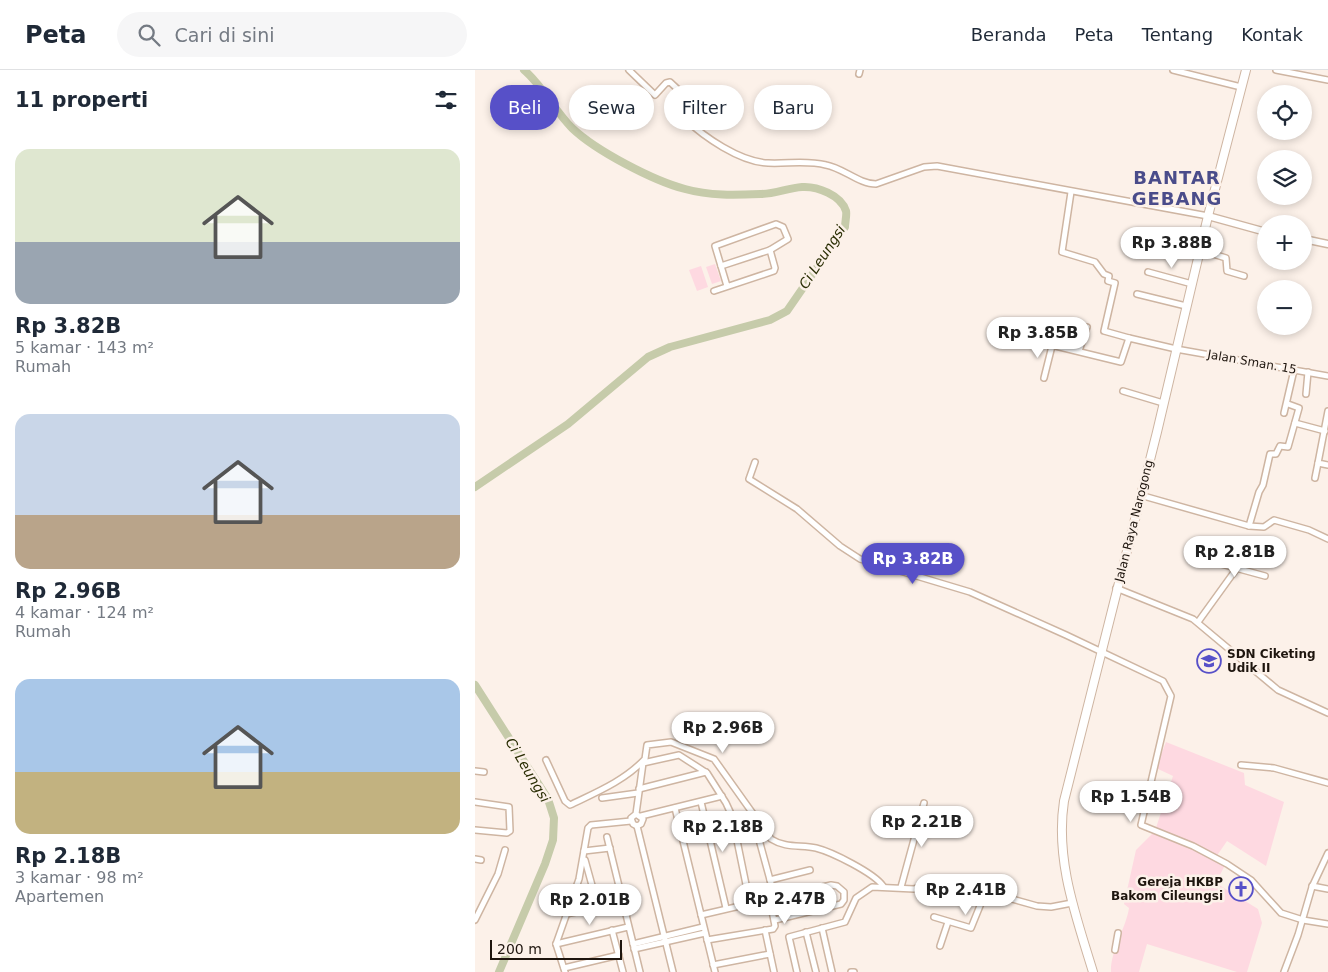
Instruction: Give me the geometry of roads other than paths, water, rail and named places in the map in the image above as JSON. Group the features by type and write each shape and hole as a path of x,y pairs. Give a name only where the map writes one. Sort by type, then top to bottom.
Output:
{"main road":[{"name":"Jalan Raya Narogong","path":"1093,972 1073,903 1061,847 1062,815 1191,284 1246,70"}],"street":[{"path":"629,70 655,95 666,83 670,82 686,97 684,118 695,129 713,141 757,161 768,163 805,162 827,165 869,183 876,184 923,167 937,166 1208,216 1257,230"},
{"path":"1173,70 1241,87"},
{"path":"1276,70 1328,80"},
{"name":"Jalan Sman. 15","path":"1071,192 1062,251 1095,262 1109,276 1108,281 1115,283 1104,331 1176,349 1328,376"},
{"path":"721,266 770,250 788,239 781,224 776,224 715,246 721,266 727,286"},
{"path":"1312,241 1328,244"},
{"path":"714,291 774,271 770,250"},
{"path":"1200,250 1226,258 1228,272 1244,276"},
{"path":"1148,272 1191,284"},
{"path":"1137,294 1186,306"},
{"path":"1079,352 1087,327"},
{"path":"1035,342 1122,361 1129,338"},
{"path":"1044,378 1052,346"},
{"path":"1284,413 1288,404 1294,370"},
{"path":"1306,394 1308,372"},
{"path":"1123,391 1163,403"},
{"path":"1249,526 1259,492 1263,485 1270,454 1276,454 1280,446 1288,448 1299,408 1288,404"},
{"path":"1315,478 1327,424 1328,410"},
{"path":"1295,423 1325,430"},
{"path":"755,462 749,479 797,509 839,546 860,559 970,592 1163,681 1171,696 1141,825 1193,846 1227,864 1251,880 1278,911 1303,920 1328,924"},
{"path":"1318,463 1328,465"},
{"path":"1140,495 1180,509 1249,526 1264,527 1274,520 1309,530 1328,539"},
{"path":"1211,561 1265,576"},
{"path":"1198,622 1237,568"},
{"path":"1117,588 1198,622 1278,690 1328,713"},
{"path":"546,760 565,801 570,805 599,793 627,775 645,759 647,745 671,742 718,763 771,839 782,844 820,850 867,871 875,876 883,886"},
{"path":"637,826 643,822 638,815 638,791 641,766 645,762 679,755 706,772 722,796 732,816 750,904"},
{"path":"1241,765 1274,768 1328,783"},
{"path":"475,771 484,772"},
{"path":"601,798 638,791 706,772"},
{"path":"631,822 638,815 722,796"},
{"path":"475,802 509,807 510,831 507,833 475,830"},
{"path":"701,802 726,908"},
{"path":"901,887 924,803"},
{"path":"675,808 715,972"},
{"path":"707,940 775,928 770,880 755,825 749,819 732,816"},
{"path":"619,954 565,970 556,944 579,879 590,826 631,822 637,826 673,972"},
{"path":"607,837 640,972"},
{"path":"584,854 610,848"},
{"path":"475,920 498,874 505,850"},
{"path":"1284,972 1303,920 1312,886 1328,853"},
{"path":"584,854 598,908"},
{"path":"770,880 810,870"},
{"path":"797,972 788,938 845,922 859,895 874,886 914,889 940,879 1037,906 1051,907 1073,903"},
{"path":"701,915 726,908 773,900 831,885 837,886 844,892 844,900 841,904 775,920"},
{"path":"1312,886 1328,888"},
{"path":"934,917 971,928 986,891"},
{"path":"566,914 623,902"},
{"path":"940,946 948,922"},
{"path":"556,944 628,926"},
{"path":"822,928 832,972"},
{"path":"612,930 623,972"},
{"path":"634,947 704,930"},
{"path":"765,930 774,972"},
{"path":"806,932 816,972"},
{"path":"1115,950 1118,932"},
{"path":"713,965 770,954"}],"waterway":[{"name":"Ci Leungsi","path":"475,487 568,424 648,357 670,347 770,320 787,311 845,227 846,211 843,205 834,196 815,188 797,188 766,194 713,194 672,185 642,172 582,137 572,128 537,83 524,70"},
{"name":"Ci Leungsi","path":"475,685 548,799 554,818 553,840 545,864 499,972"}],"place":[{"name":"SDN Ciketing Udik II","path":"1209,661"},
{"name":"Gereja HKBP Bakom Cileungsi","path":"1241,889"}],"district":[{"name":"BANTAR GEBANG","path":"1177,188"}]}
